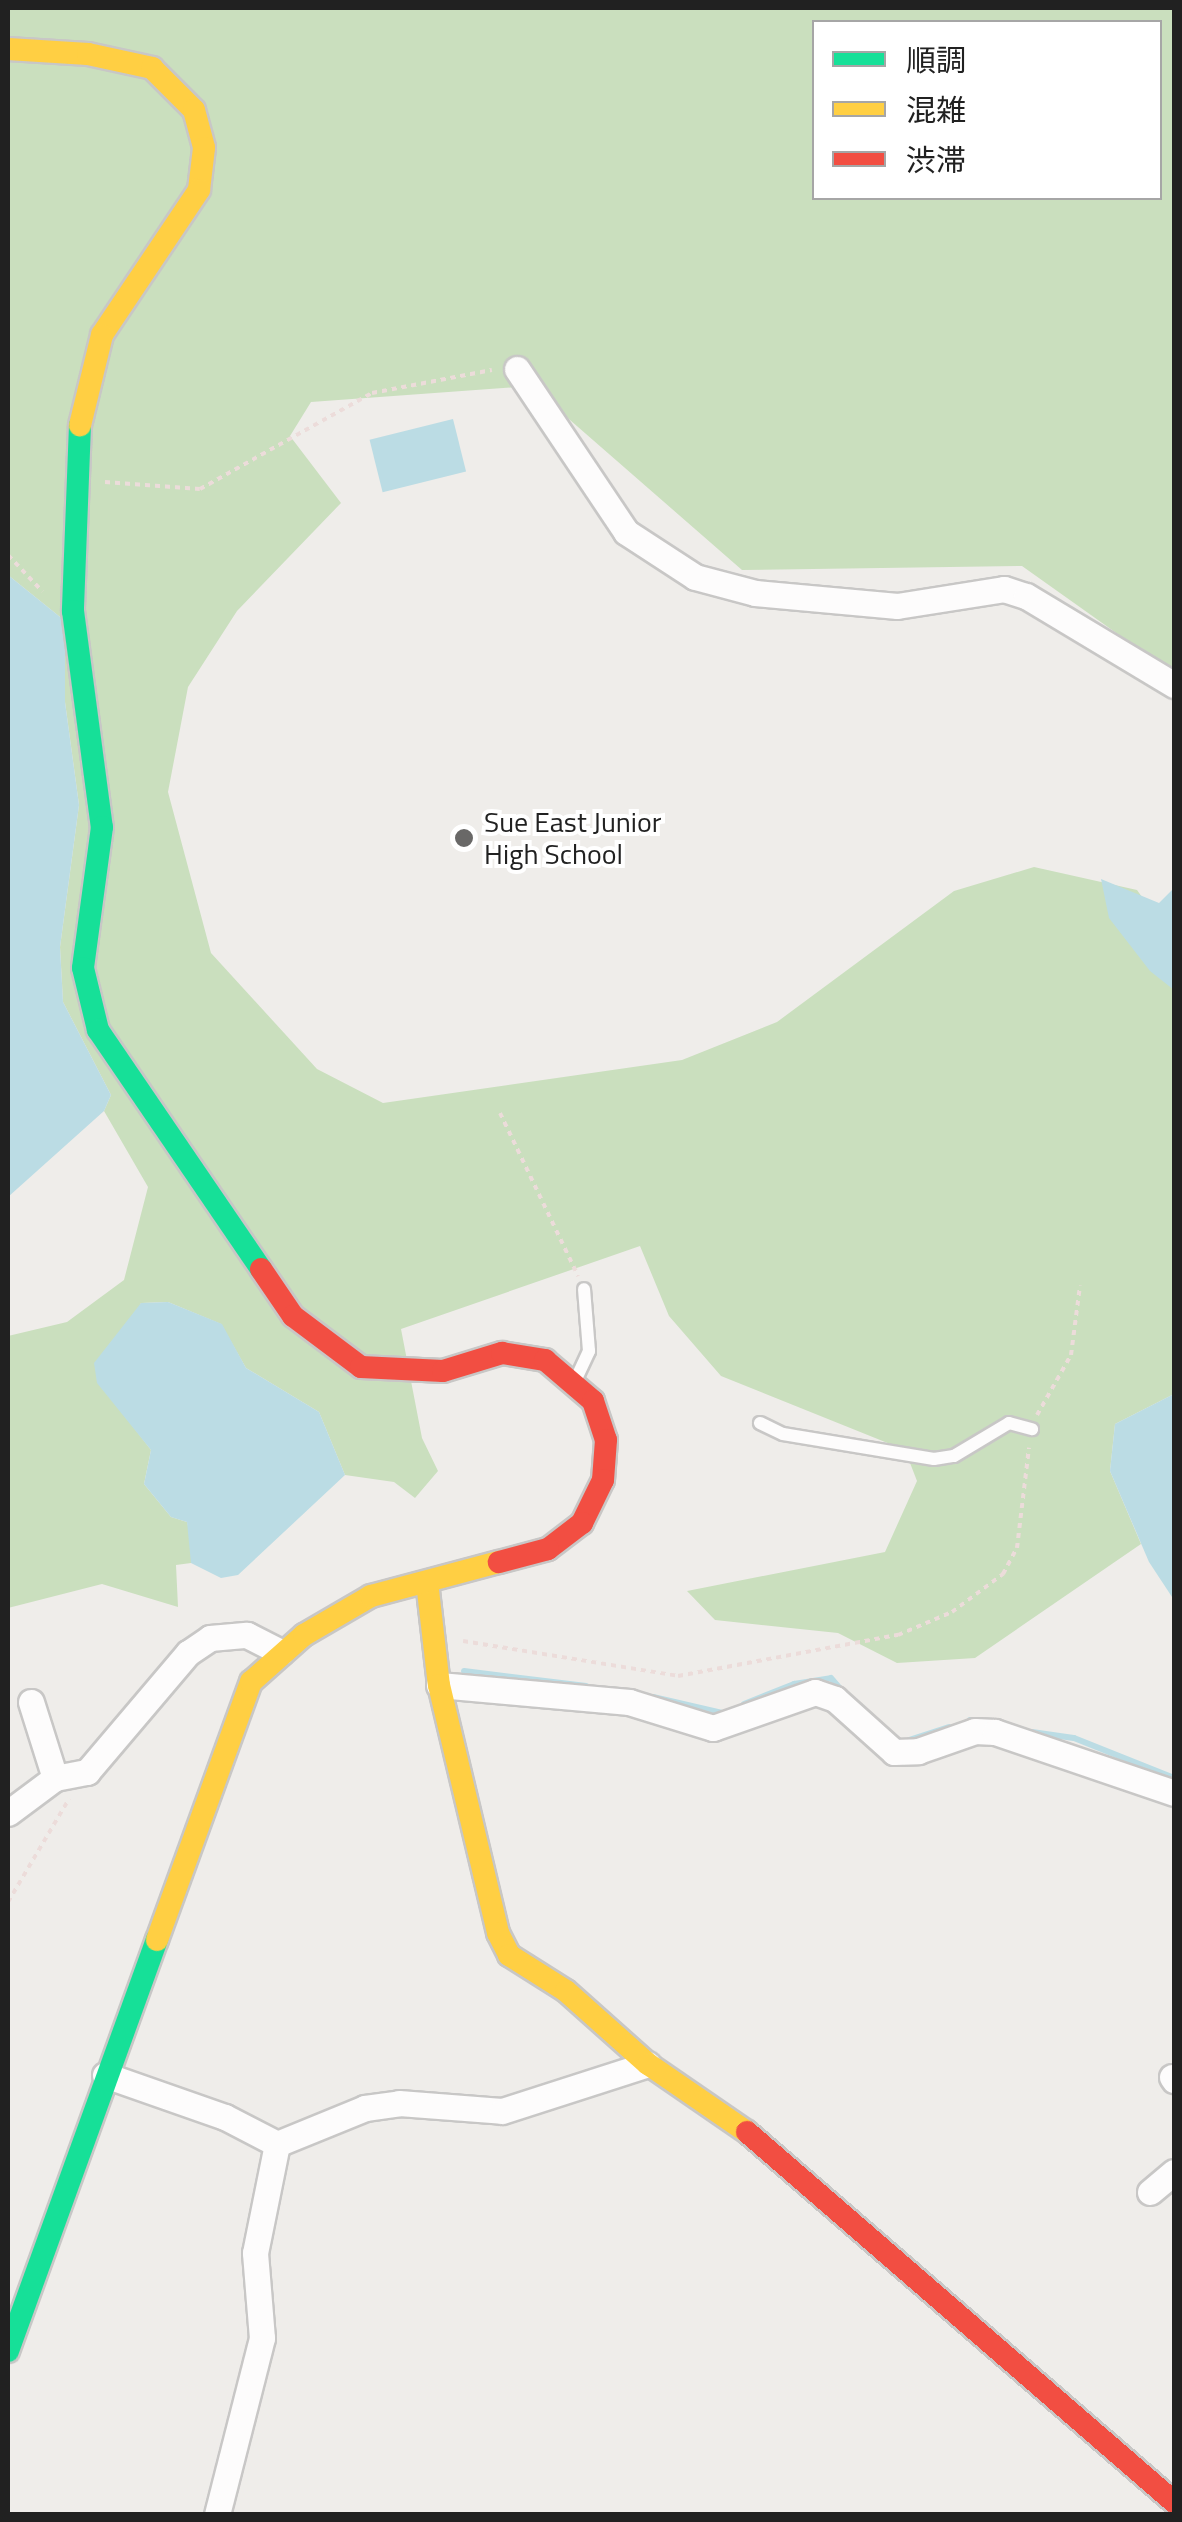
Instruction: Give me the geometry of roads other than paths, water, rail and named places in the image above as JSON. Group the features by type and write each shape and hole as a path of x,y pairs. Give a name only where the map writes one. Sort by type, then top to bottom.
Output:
{"street":[{"path":"8,48 105,56 152,68 194,110 204,148 200,190 102,334 80,414 74,480 73,598 102,827 83,968 98,1030 293,1316 316,1338 361,1367 416,1373 479,1356 522,1355 545,1360 593,1401 606,1440 602,1480 582,1523 548,1549 371,1596 281,1652 251,1682 227,1736 8,2351"},
{"path":"517,369 605,508 661,561 755,593 897,606 1004,590 1075,624 1174,685"},
{"path":"427,1582 439,1685 498,1933 510,1955 566,1991 648,2064 736,2122 1174,2498"},
{"path":"8,1813 55,1778 88,1772 188,1653 210,1638 248,1635 281,1652"},
{"path":"439,1685 612,1700 713,1728 815,1692 835,1699 894,1752 975,1730 995,1732 1174,1792"},
{"path":"32,1702 55,1778"},
{"path":"105,2075 225,2118 277,2144 365,2108 398,2103 502,2111 648,2064"},
{"path":"217,2514 262,2338 255,2254 277,2144"},
{"path":"1150,2192 1174,2172"}],"lane":[{"path":"574,1382 589,1352 584,1290"},
{"path":"760,1422 783,1434 934,1459 954,1456 1009,1422 1032,1429"}],"water":[{"path":"453,419 466,471 383,492 370,440"},
{"path":"8,575 65,621 65,702 79,805 60,947 63,1002 111,1095 104,1111 8,1197"},
{"path":"1101,879 1159,903 1174,888 1174,990 1150,971 1109,918"},
{"path":"168,1302 222,1324 246,1368 319,1412 345,1475 238,1575 221,1578 191,1563 187,1522 171,1517 144,1484 151,1450 97,1383 94,1363 141,1303"},
{"path":"1174,1394 1174,1600 1149,1562 1110,1471 1115,1424"}],"waterway":[{"path":"464,1671 586,1686"},
{"path":"744,1704 794,1684 831,1678 845,1694"},
{"path":"653,1697 723,1713"},
{"path":"970,1720 996,1722"},
{"path":"909,1740 949,1727"},
{"path":"1032,1732 1074,1738 1174,1778"}],"place":[{"name":"Sue East Junior High School","path":"464,838"}]}
